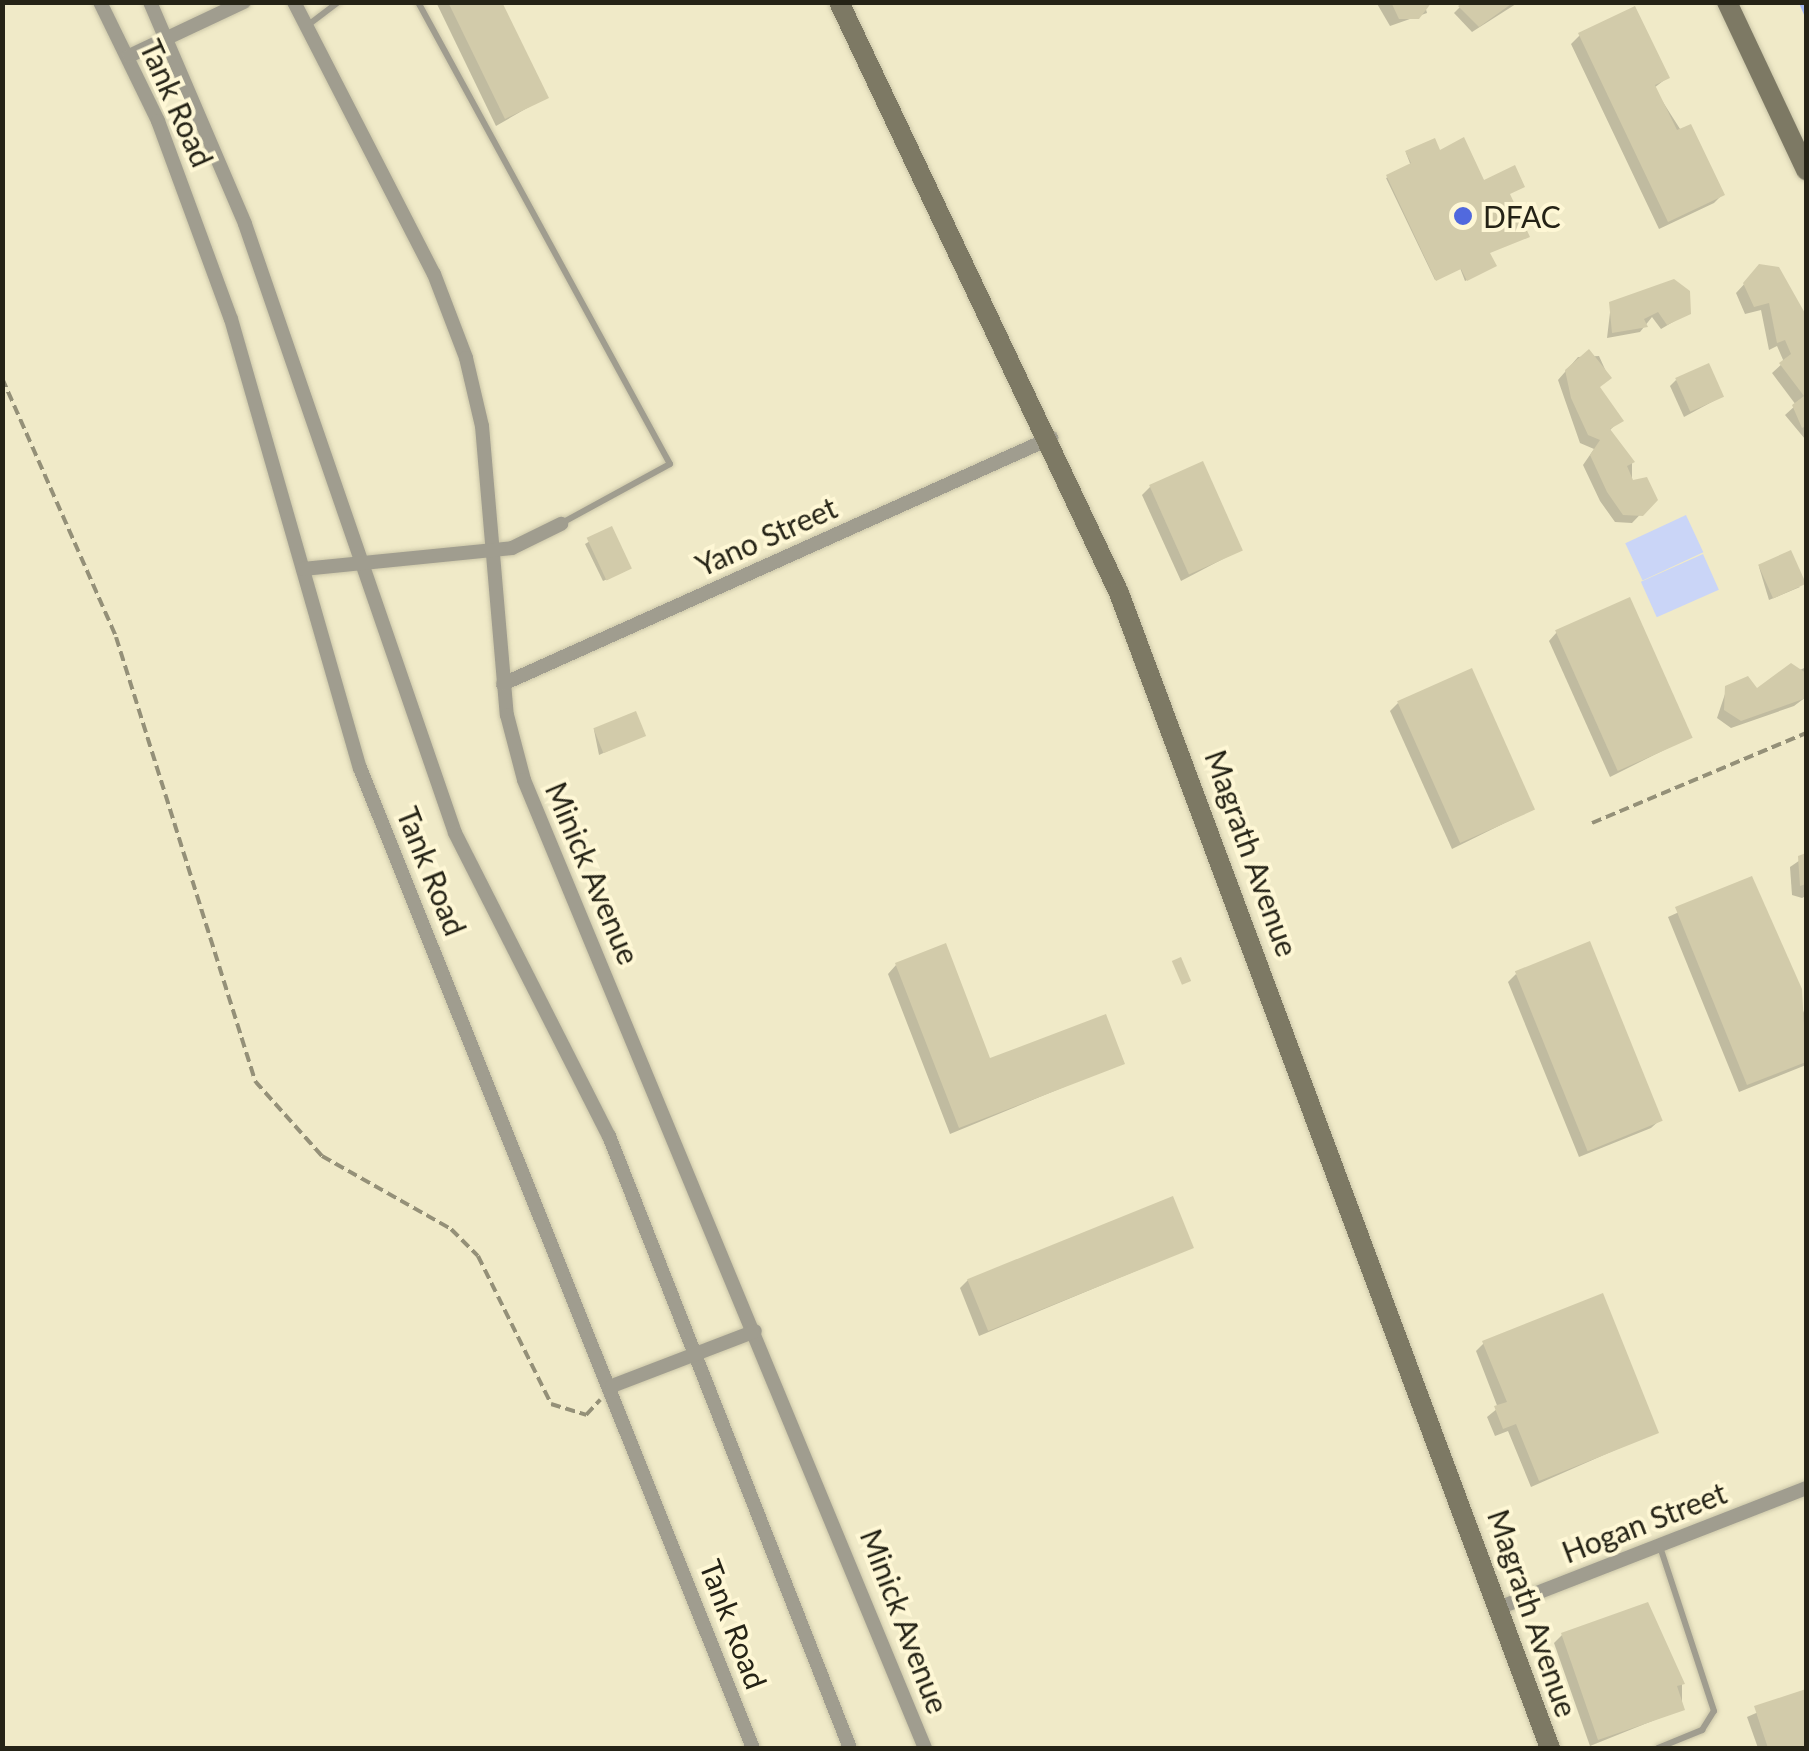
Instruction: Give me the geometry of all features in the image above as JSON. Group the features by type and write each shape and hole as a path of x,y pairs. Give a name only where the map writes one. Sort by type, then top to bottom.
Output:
{"main road":[{"name":"Magrath Avenue","path":"838,2 1051,438 1177,737 1550,1748"},
{"path":"1727,2 1806,170"}],"street":[{"name":"Tank Road","path":"100,2 129,56 231,319 360,768 612,1386 753,1748"},
{"path":"150,2 245,224 455,834 610,1136 850,1748"},
{"path":"129,56 244,2"},
{"name":"Minick Avenue","path":"294,2 454,322 482,426 503,684 524,780 925,1748"},
{"name":"Yano Street","path":"503,684 1051,438"},
{"path":"303,570 491,550 560,524"},
{"path":"612,1386 755,1331"},
{"name":"Hogan Street","path":"1501,1607 1806,1488"}],"lane":[{"path":"306,26 339,2"},
{"path":"418,2 670,464 560,524"},
{"path":"1658,1748 1702,1730 1714,1711 1659,1546"}],"path":[{"path":"2,378 116,637 256,1081 280,1120 322,1156 451,1229 478,1256 551,1404 586,1415 612,1386"},
{"path":"1592,823 1806,732"}],"shaded area":[{"path":"1686,515 1703,552 1643,580 1625,543"},
{"path":"1703,554 1719,590 1657,617 1641,582"}],"building":[{"path":"448,2 502,2 549,98 505,119"},
{"path":"1391,2 1432,2 1419,19 1399,19"},
{"path":"1464,2 1514,2 1479,27 1458,6"},
{"path":"1635,6 1670,78 1655,85 1677,130 1691,124 1725,195 1668,222 1578,33"},
{"name":"DFAC","path":"1464,137 1484,180 1515,165 1525,187 1510,194 1530,237 1490,253 1497,266 1467,281 1461,269 1436,281 1386,175 1411,163 1405,151 1435,138 1440,150"},
{"path":"1759,264 1779,267 1806,315 1806,426 1802,428 1792,405 1804,396 1779,363 1791,354 1785,340 1777,343 1769,303 1754,307 1743,283"},
{"path":"1674,279 1690,291 1691,314 1667,325 1658,312 1644,319 1648,327 1612,333 1609,302"},
{"path":"1589,349 1612,378 1600,387 1624,421 1610,429 1635,462 1627,466 1633,480 1647,477 1658,500 1643,516 1623,515 1607,492 1590,455 1600,440 1588,435 1571,398 1565,370"},
{"path":"1709,363 1724,397 1690,412 1675,378"},
{"path":"1203,461 1243,551 1189,575 1149,485"},
{"path":"612,526 632,569 606,580 587,538"},
{"path":"1791,550 1806,584 1773,598 1758,565"},
{"path":"1630,597 1693,738 1618,771 1555,630"},
{"path":"1791,663 1806,673 1806,698 1741,721 1724,710 1725,686 1748,676 1757,688"},
{"path":"1472,668 1535,810 1460,843 1397,701"},
{"path":"636,711 646,736 603,753 593,728"},
{"path":"1806,853 1806,884 1800,886 1798,856"},
{"path":"1752,876 1802,989 1806,1062 1747,1085 1675,907"},
{"path":"1590,941 1663,1121 1588,1151 1515,971"},
{"path":"946,943 990,1058 1106,1014 1125,1064 959,1128 895,963"},
{"path":"1181,957 1191,981 1182,985 1172,961"},
{"path":"1173,1196 1194,1248 988,1331 967,1279"},
{"path":"1603,1293 1659,1433 1539,1481 1516,1424 1503,1429 1494,1406 1507,1402 1482,1341"},
{"path":"1648,1602 1685,1684 1677,1686 1685,1710 1598,1740 1561,1633"},
{"path":"1806,1689 1806,1748 1768,1748 1754,1706"}],"waterway":[{"path":"1801,2 1806,14"}],"place":[{"name":"DFAC","path":"1463,216"}]}
